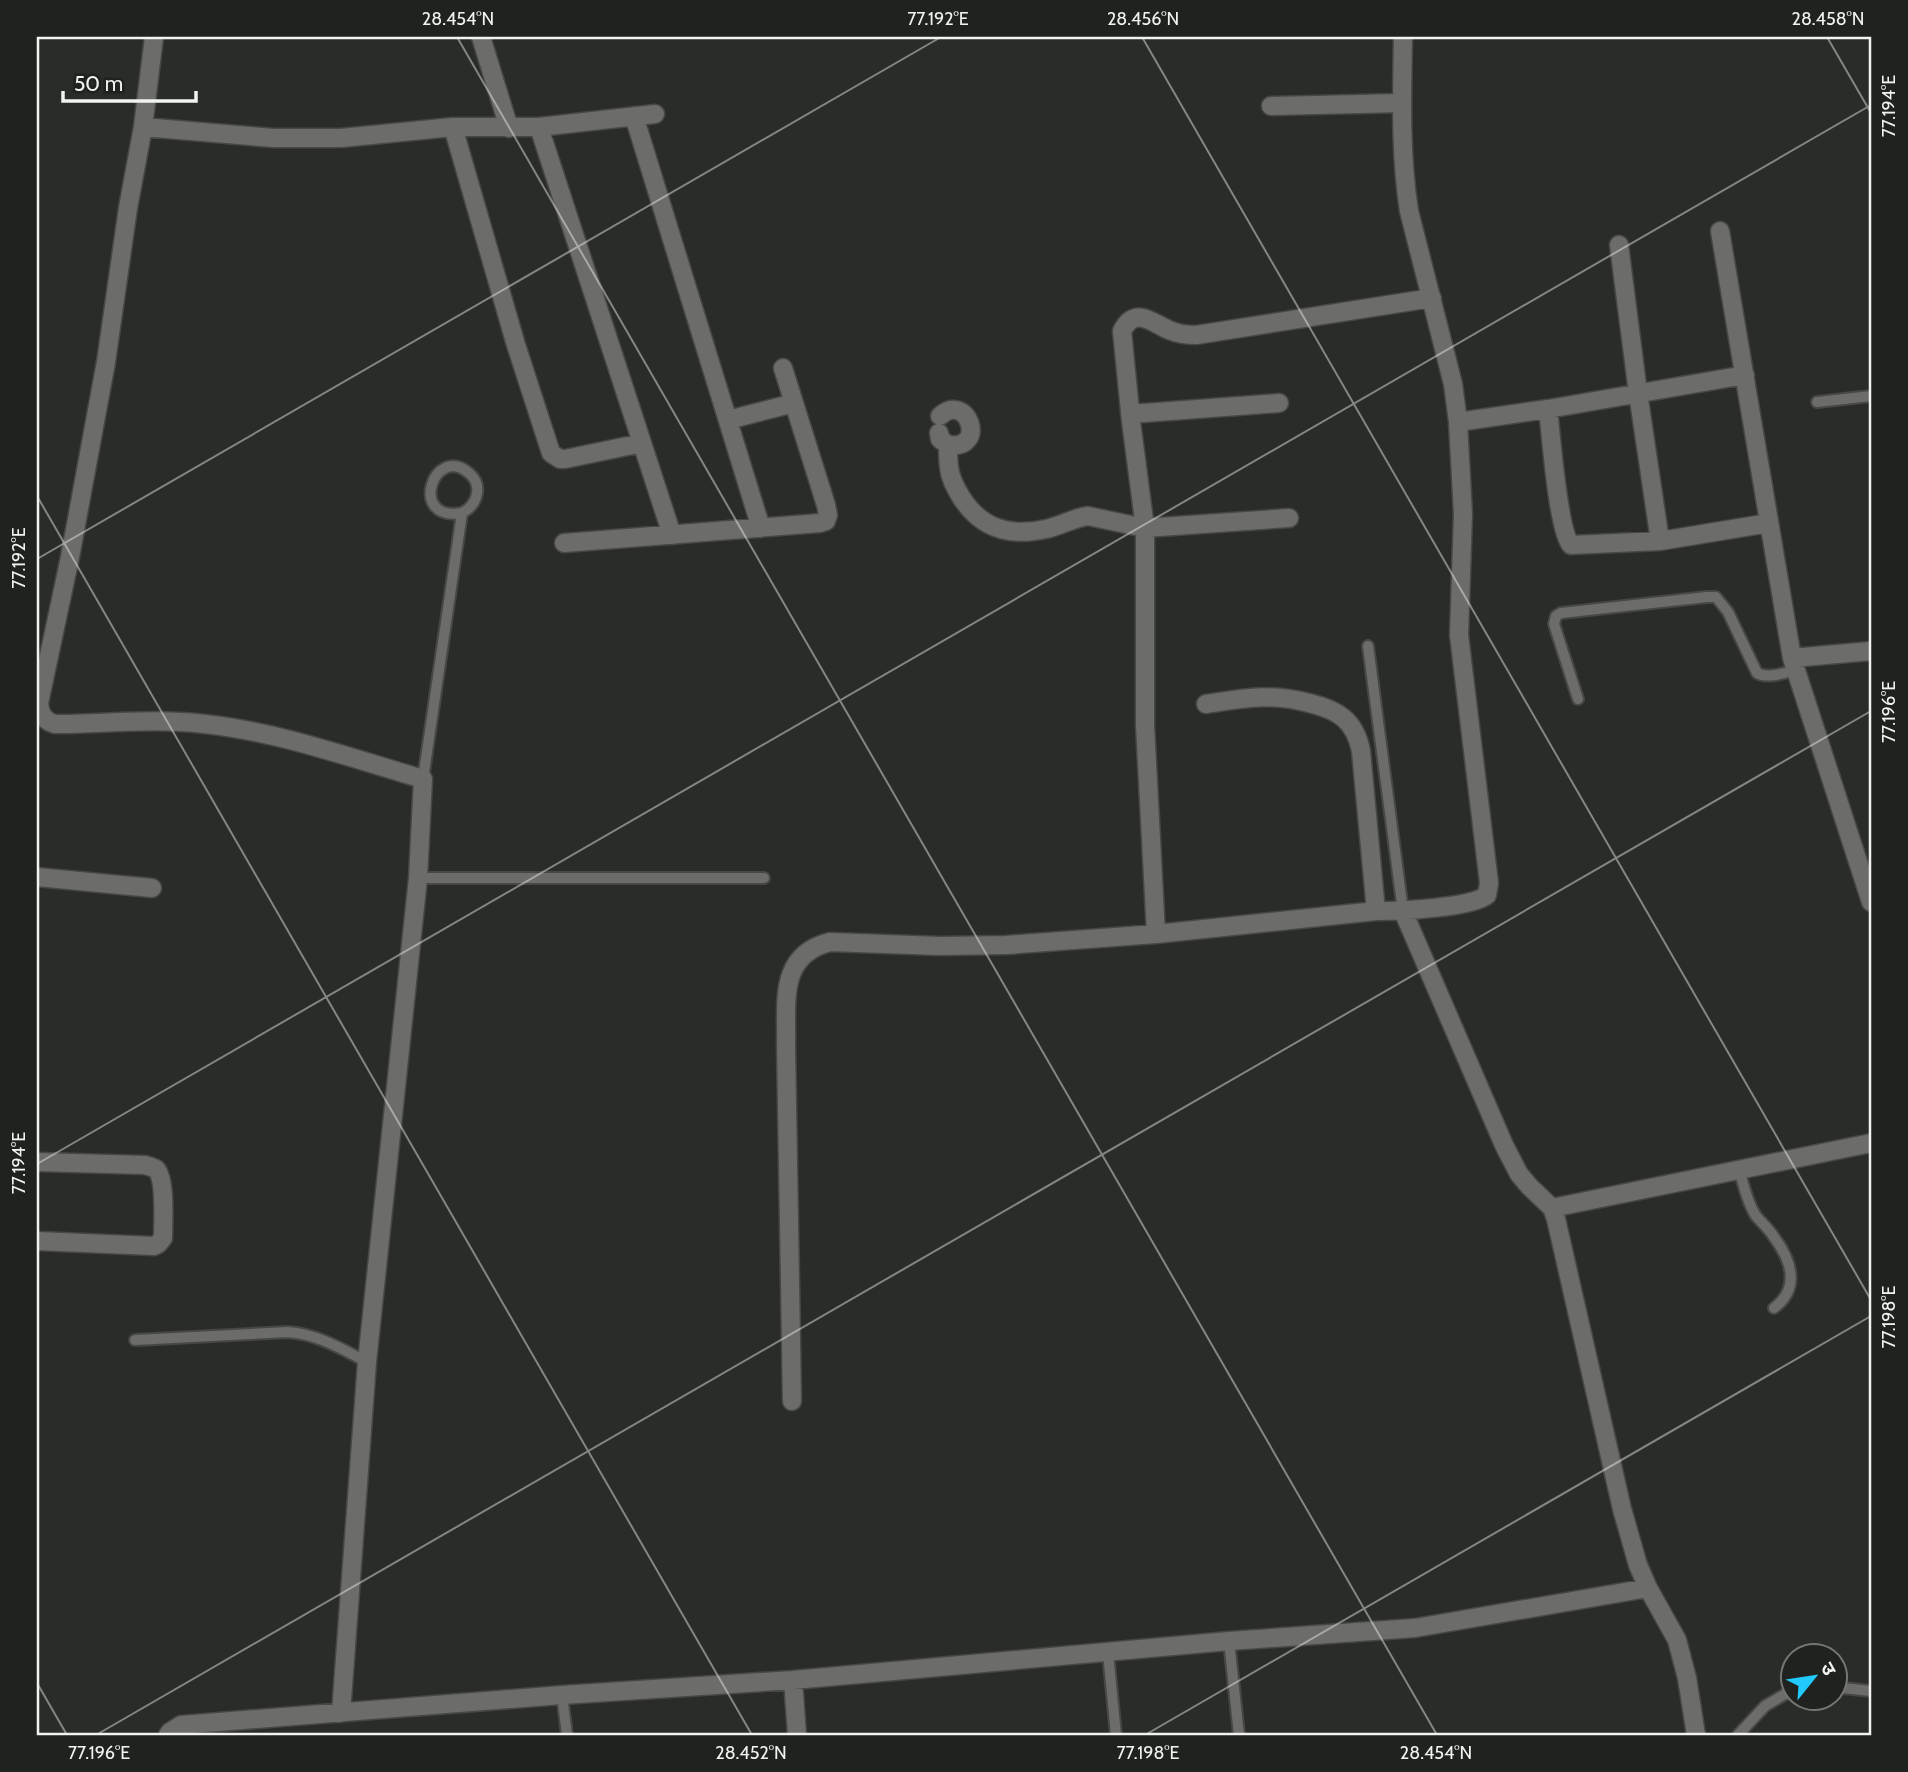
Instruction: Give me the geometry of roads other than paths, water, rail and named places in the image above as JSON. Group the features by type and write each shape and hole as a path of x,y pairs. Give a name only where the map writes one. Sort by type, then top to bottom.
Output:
{"street":[{"path":"154,37 143,127 128,208 106,362 70,557 39,703 40,711 46,719 55,724 205,724 292,740 423,779 418,878 368,1362 341,1713"},
{"path":"481,37 509,128"},
{"path":"792,1401 786,1045 788,989 794,965 819,944 830,942 973,947 1156,934 1473,902 1484,898 1489,890 1459,635 1463,514 1458,422 1453,384 1405,186 1403,37"},
{"path":"1271,106 1402,103"},
{"path":"143,127 273,138 341,138 453,127 539,127 655,114"},
{"path":"634,116 761,528"},
{"path":"453,127 516,345 551,453 565,459 642,443"},
{"path":"539,127 672,535"},
{"path":"1720,231 1794,664 1871,902"},
{"path":"1619,245 1660,541"},
{"path":"1156,934 1145,725 1145,528 1122,331 1126,323 1141,317 1177,333 1196,335 1432,298"},
{"path":"564,543 826,521 826,505 783,368"},
{"path":"1458,422 1745,375"},
{"path":"728,420 794,403"},
{"path":"1130,414 1279,403"},
{"path":"1548,409 1556,485 1566,536 1574,546 1660,541 1769,523"},
{"path":"942,431 953,484 974,515 997,528 1016,531 1047,529 1088,516 1145,528 1289,518"},
{"path":"1794,664 1871,651"},
{"path":"1206,704 1275,696 1335,711 1349,723 1361,751 1376,911"},
{"path":"37,877 152,888"},
{"path":"1404,911 1504,1145 1519,1174 1552,1208 1556,1219 1622,1509 1638,1565 1677,1640 1687,1678 1696,1735"},
{"path":"1552,1208 1871,1143"},
{"path":"37,1162 145,1165 155,1168 160,1178 162,1194 163,1238 154,1246 37,1241"},
{"path":"168,1735 181,1725 793,1680 1229,1641 1415,1628 1648,1588"},
{"path":"793,1680 797,1735"}],"lane":[{"path":"1817,402 1871,396"},
{"path":"446,468 464,469 476,483 478,492 475,501 470,509 462,513 443,513 431,499 432,480 446,468"},
{"path":"423,779 462,513"},
{"path":"1578,699 1554,624 1556,616 1561,613 1716,597 1728,612 1757,673 1767,676 1794,664"},
{"path":"1368,646 1404,911"},
{"path":"418,878 764,878"},
{"path":"1739,1170 1754,1211 1776,1239 1790,1270 1792,1282 1788,1294 1774,1308"},
{"path":"135,1340 300,1333 334,1344 368,1362"},
{"path":"1229,1641 1239,1735"},
{"path":"1108,1653 1116,1735"},
{"path":"1848,1688 1871,1691"},
{"path":"562,1695 567,1735"},
{"path":"1738,1735 1765,1706 1778,1699"}]}
